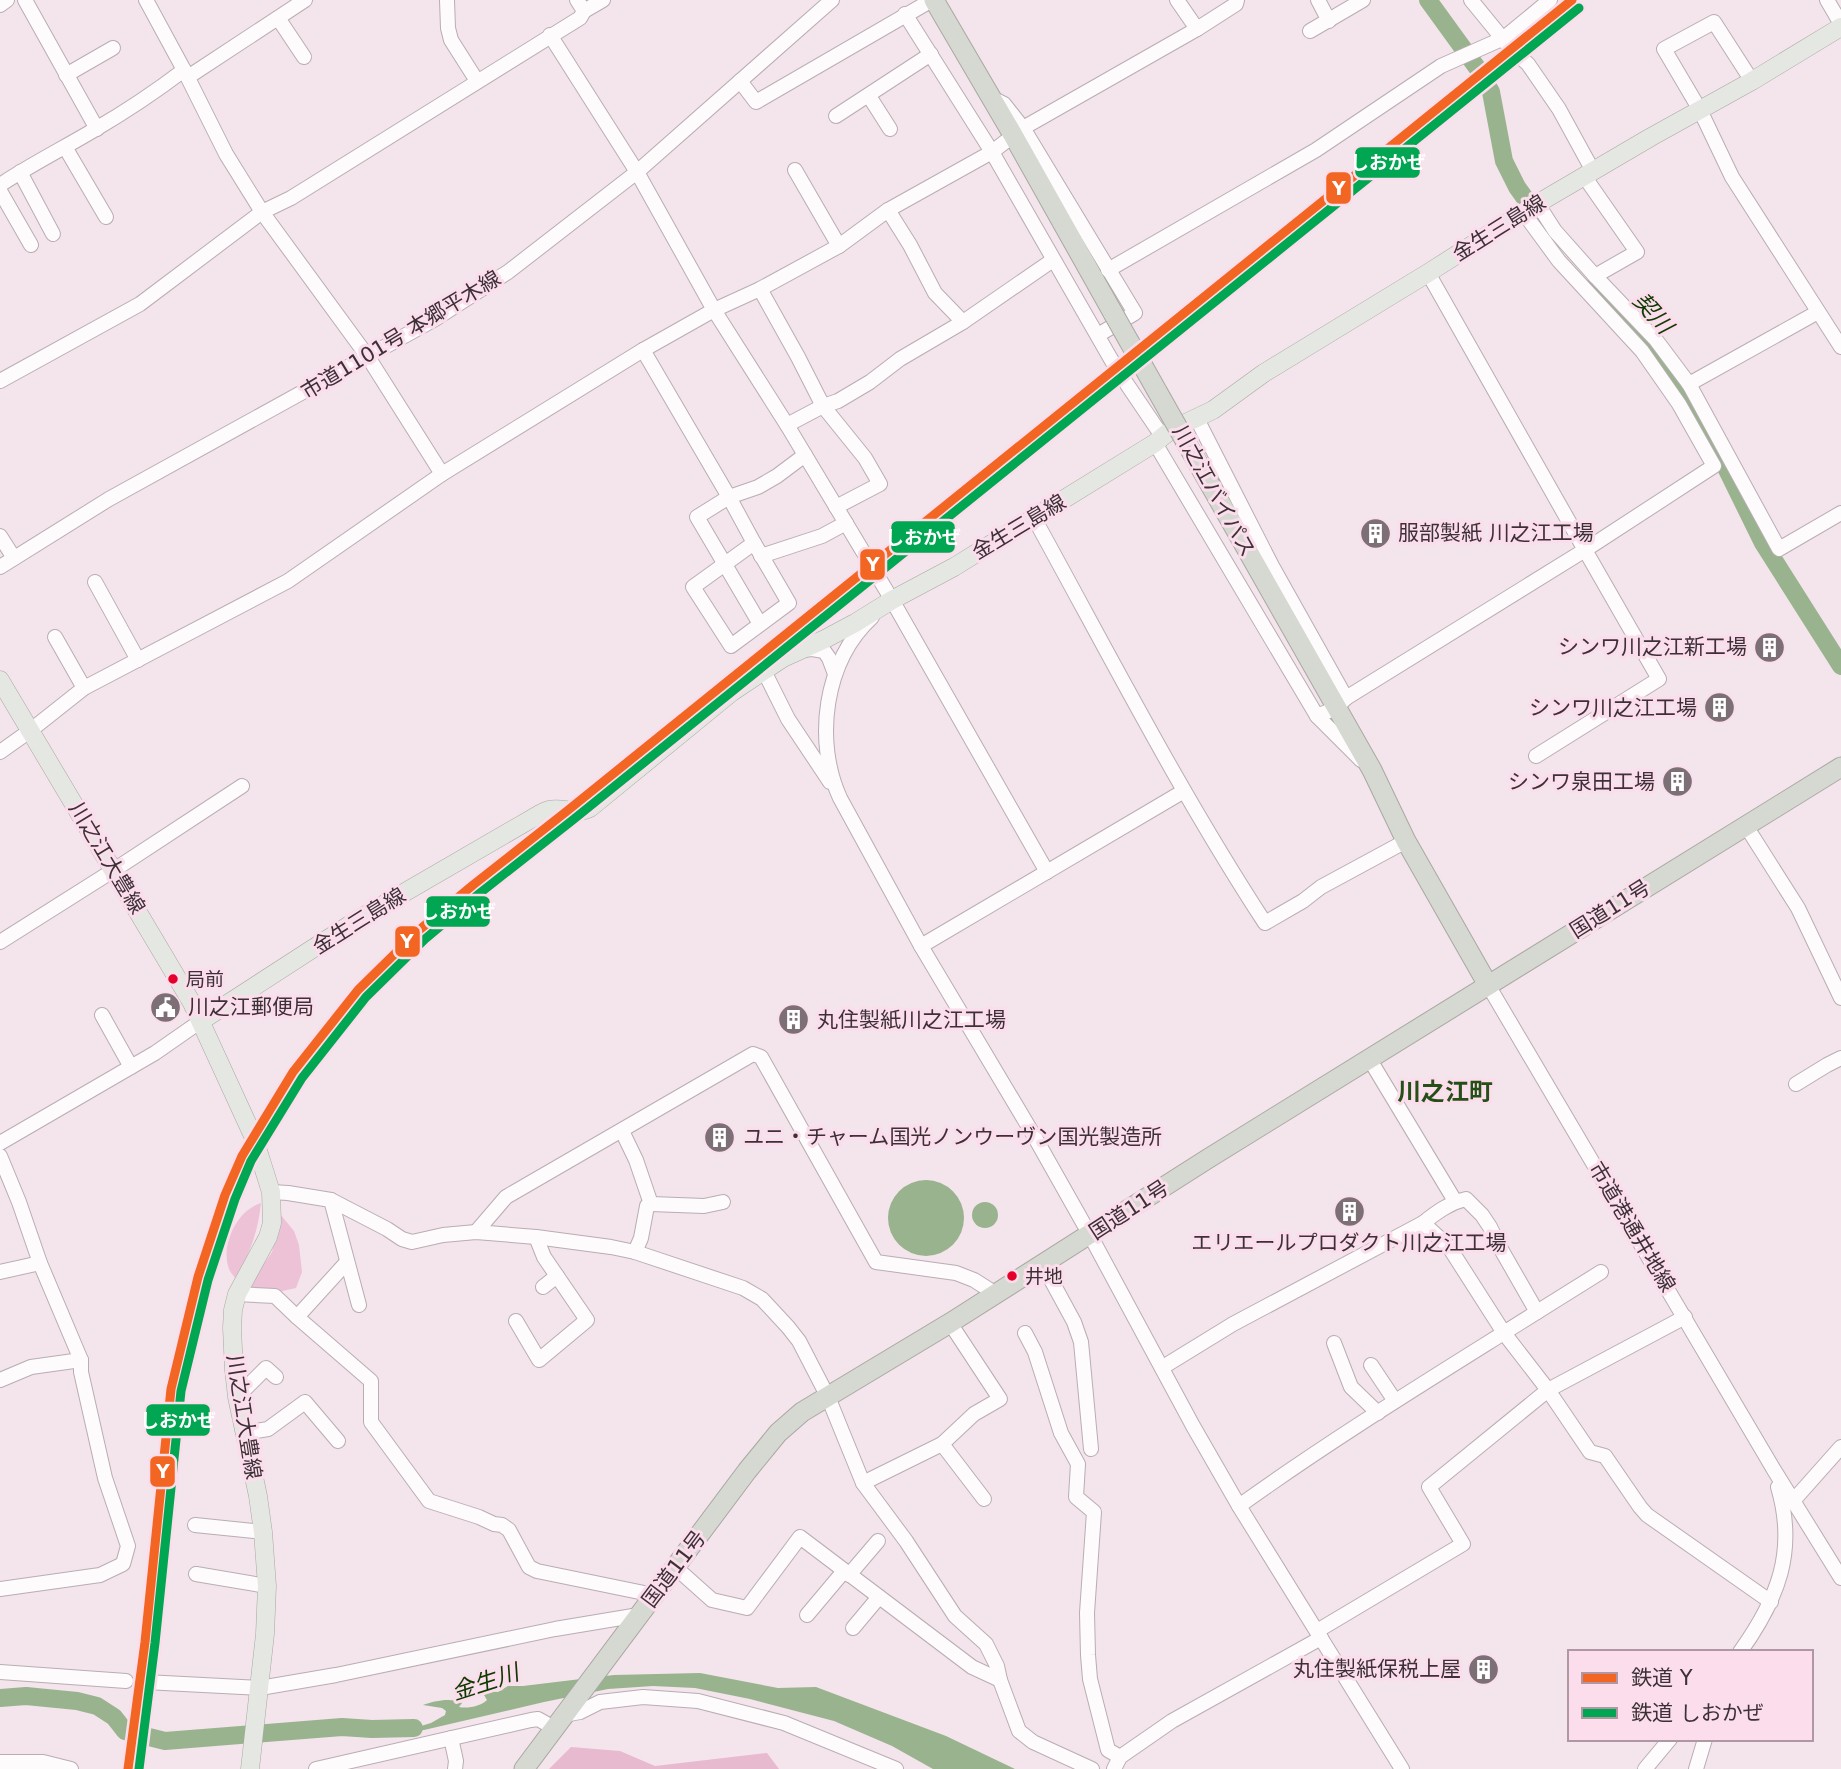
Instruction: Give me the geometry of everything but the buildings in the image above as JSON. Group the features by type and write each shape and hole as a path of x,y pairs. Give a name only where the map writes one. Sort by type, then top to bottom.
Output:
{"highway":[{"name":"川之江バイパス","path":"933,0 989,94 1018,131 1113,313 1187,444 1341,703 1406,841 1488,985"},
{"name":"国道11号","path":"524,1769 747,1471 778,1433 803,1412 1841,767"}],"main road":[{"name":"金生三島線","path":"201,1021 357,920 538,815 549,810 583,812 590,808 732,692 762,671 954,567 1171,430 1197,419 1229,400 1264,373 1530,208 1841,26"},
{"name":"川之江大豊線","path":"0,680 201,1021 254,1138 271,1192 272,1223 268,1237 237,1294 232,1328 237,1397 263,1532 267,1586 266,1624 250,1769"}],"street":[{"path":"0,5 7,0"},
{"path":"25,0 97,129"},
{"path":"146,0 226,154 262,212 368,357 442,474"},
{"path":"31,245 0,188 20,172 97,129 305,0"},
{"path":"447,0 451,40 477,81"},
{"path":"0,381 140,304 262,212 291,198 580,18 580,5 603,0"},
{"name":"市道1101号 本郷平木線","path":"0,566 109,499 435,319 508,272 637,172 832,0"},
{"path":"740,81 756,102 933,0"},
{"path":"1177,0 1197,29"},
{"path":"0,752 84,688 288,582 442,474 643,349 839,246 888,210 992,152 1018,131 1197,29 1237,4 1237,0"},
{"path":"1318,0 1329,21"},
{"path":"1310,31 1363,0"},
{"path":"1471,0 1511,49 1528,64 1559,109 1588,174 1637,252 1595,276"},
{"path":"1108,270 1316,150 1441,66 1504,38 1550,0"},
{"path":"1827,0 1841,26"},
{"path":"905,14 992,152 1317,716 1372,770"},
{"path":"278,18 304,57"},
{"path":"1752,80 1714,22 1664,49 1700,110 1732,177 1841,347"},
{"path":"550,35 637,172 715,310 846,523 889,602 1047,872"},
{"path":"66,75 113,48"},
{"path":"836,116 931,54"},
{"path":"869,96 890,129"},
{"path":"1018,131 1135,313 1098,335"},
{"path":"65,147 106,217"},
{"path":"795,170 839,246"},
{"path":"20,172 53,234"},
{"path":"1530,208 1555,231 1656,340 1689,384 1779,549 1841,513"},
{"path":"1317,716 1586,550 1714,466 1679,404 1647,357 1559,261 1530,208"},
{"path":"888,210 935,293 962,322"},
{"path":"787,425 838,401 870,382 900,359 962,322 1054,260"},
{"path":"1428,272 1659,679 1536,755"},
{"path":"761,289 823,407 865,458 880,484 836,507"},
{"path":"1689,384 1818,312"},
{"path":"643,349 757,549 789,603 730,646 693,587 725,564 757,549 822,536 846,523"},
{"path":"1197,419 1341,703"},
{"path":"760,624 697,517 729,497 758,487 805,455"},
{"path":"1034,518 1184,791 1265,923 1321,887 1406,841"},
{"path":"0,536 14,558"},
{"path":"95,582 138,660"},
{"path":"889,602 865,623 835,674 826,724 832,781 921,946 1090,1235 1239,1506 1402,1769"},
{"path":"55,637 84,688"},
{"path":"825,639 836,642 842,648 844,656"},
{"path":"798,651 824,651 830,658 835,674"},
{"path":"762,671 788,719 840,798"},
{"path":"0,942 242,786"},
{"path":"921,946 1184,791"},
{"path":"1746,826 1798,908 1841,998"},
{"name":"市道港通井地線","path":"1488,985 1774,1470 1841,1578"},
{"path":"102,1016 131,1068"},
{"path":"0,1143 131,1068 201,1021"},
{"path":"476,1232 506,1197 753,1054 761,1057 876,1262 956,1273 974,1280 996,1294"},
{"path":"1796,1084 1841,1058"},
{"path":"1370,1060 1455,1201"},
{"path":"622,1131 636,1160 651,1204"},
{"path":"0,1156 40,1263 81,1360 81,1372 105,1478 128,1546 123,1564 100,1575 0,1589"},
{"path":"271,1192 331,1200 412,1242 443,1235 476,1232 536,1237 635,1252 743,1288 762,1299 799,1341 828,1397 863,1483 906,1541 955,1616 986,1644 997,1666 1019,1731 1033,1742 1092,1769"},
{"path":"1163,1367 1233,1324 1423,1223 1455,1201 1466,1199 1490,1227 1537,1312"},
{"path":"331,1200 359,1305"},
{"path":"635,1252 641,1238 647,1206 704,1206 723,1202"},
{"path":"1423,1223 1449,1247 1504,1333 1591,1452 1605,1456 1647,1515 1771,1602"},
{"path":"516,1321 539,1360 587,1320 544,1256 536,1237"},
{"path":"297,1317 347,1262"},
{"path":"0,1272 40,1263"},
{"path":"1043,1265 1074,1322 1081,1342 1091,1450"},
{"path":"1239,1506 1395,1401 1601,1272"},
{"path":"543,1287 557,1276"},
{"path":"237,1294 275,1296 371,1381 371,1422 429,1501 502,1525 509,1530 529,1567 537,1571 654,1595"},
{"path":"1025,1332 1035,1352 1061,1433 1078,1464 1076,1497 1094,1512 1087,1613 1090,1679 1108,1750 1117,1763 1172,1721 1463,1544 1429,1487 1548,1390 1685,1317"},
{"path":"863,1483 943,1444 974,1414 1000,1399 950,1323"},
{"path":"1334,1343 1351,1387 1377,1413"},
{"path":"0,1380 31,1367 81,1360"},
{"path":"1371,1365 1395,1401"},
{"path":"237,1397 266,1368 276,1377"},
{"path":"245,1433 268,1429 305,1402 338,1441"},
{"path":"943,1444 984,1499"},
{"path":"1793,1501 1841,1447"},
{"name":"市道港通井地線","path":"1741,1650 1771,1602 1782,1565 1786,1538 1784,1507 1774,1470"},
{"path":"195,1525 263,1532"},
{"path":"675,1567 712,1600 747,1608 800,1537 972,1667 1000,1680"},
{"path":"807,1615 878,1541"},
{"path":"196,1574 267,1586"},
{"path":"853,1628 879,1597"},
{"path":"145,1682 260,1688 336,1675 555,1629 639,1615"},
{"path":"0,1672 126,1681"},
{"path":"316,1769 531,1720 559,1721 600,1702 643,1698 698,1702 784,1723 895,1769"},
{"path":"451,1738 455,1769"},
{"path":"1645,1769 1668,1741"},
{"path":"1696,1769 1704,1741"},
{"path":"0,1762 43,1762 71,1769"}],"shaded area":[{"path":"926,1180 940,1183 953,1191 961,1204 964,1218 961,1232 953,1245 940,1253 926,1256 912,1253 899,1245 891,1232 888,1218 891,1204 899,1191 912,1183"},
{"path":"985,1202 994,1206 998,1215 994,1224 985,1228 976,1224 972,1215 976,1206"},
{"path":"261,1203 252,1242 235,1278 229,1270 227,1260 229,1239 245,1213"},
{"path":"280,1214 294,1231 299,1245 302,1272 296,1288 278,1292 246,1290 272,1252"},
{"path":"700,1673 778,1688 816,1687 946,1736 1015,1769 933,1769 892,1746 834,1721 695,1688 653,1686 608,1689 424,1730 362,1731 431,1723 445,1715 446,1711 423,1705 432,1702 453,1700 462,1703 459,1707 466,1708 487,1700 484,1695 469,1690 498,1692 508,1686 614,1675"},
{"path":"571,1747 620,1751 655,1766 767,1753 779,1769 549,1769"}],"waterway":[{"name":"契川","path":"1428,0 1478,69 1491,92 1504,161 1517,187 1539,218"},
{"name":"契川","path":"1595,285 1656,353 1686,396 1708,431 1763,543 1841,666"},
{"name":"金生川","path":"0,1698 26,1696 77,1701 97,1706 114,1717 125,1731 165,1741 342,1727 414,1728"}],"rail line":[{"name":"Y","path":"128,1769 145,1642 171,1389 198,1277 225,1195 242,1156 293,1072 358,990 418,931 473,885 1572,0"},
{"name":"しおかぜ","path":"139,1769 181,1391 208,1280 235,1199 251,1161 302,1078 366,997 425,939 480,893 1579,8"}],"place":[{"name":"服部製紙 川之江工場","path":"1375,533"},
{"name":"シンワ川之江新工場","path":"1770,647"},
{"name":"シンワ川之江工場","path":"1720,708"},
{"name":"シンワ泉田工場","path":"1678,782"},
{"name":"局前","path":"173,979"},
{"name":"川之江郵便局","path":"165,1007"},
{"name":"丸住製紙川之江工場","path":"794,1020"},
{"name":"ユニ・チャーム国光ノンウーヴン国光製造所","path":"720,1137"},
{"name":"エリエールプロダクト川之江工場","path":"1349,1211"},
{"name":"井地","path":"1012,1276"},
{"name":"丸住製紙保税上屋","path":"1484,1669"}],"district":[{"name":"川之江町","path":"1445,1092"}]}
